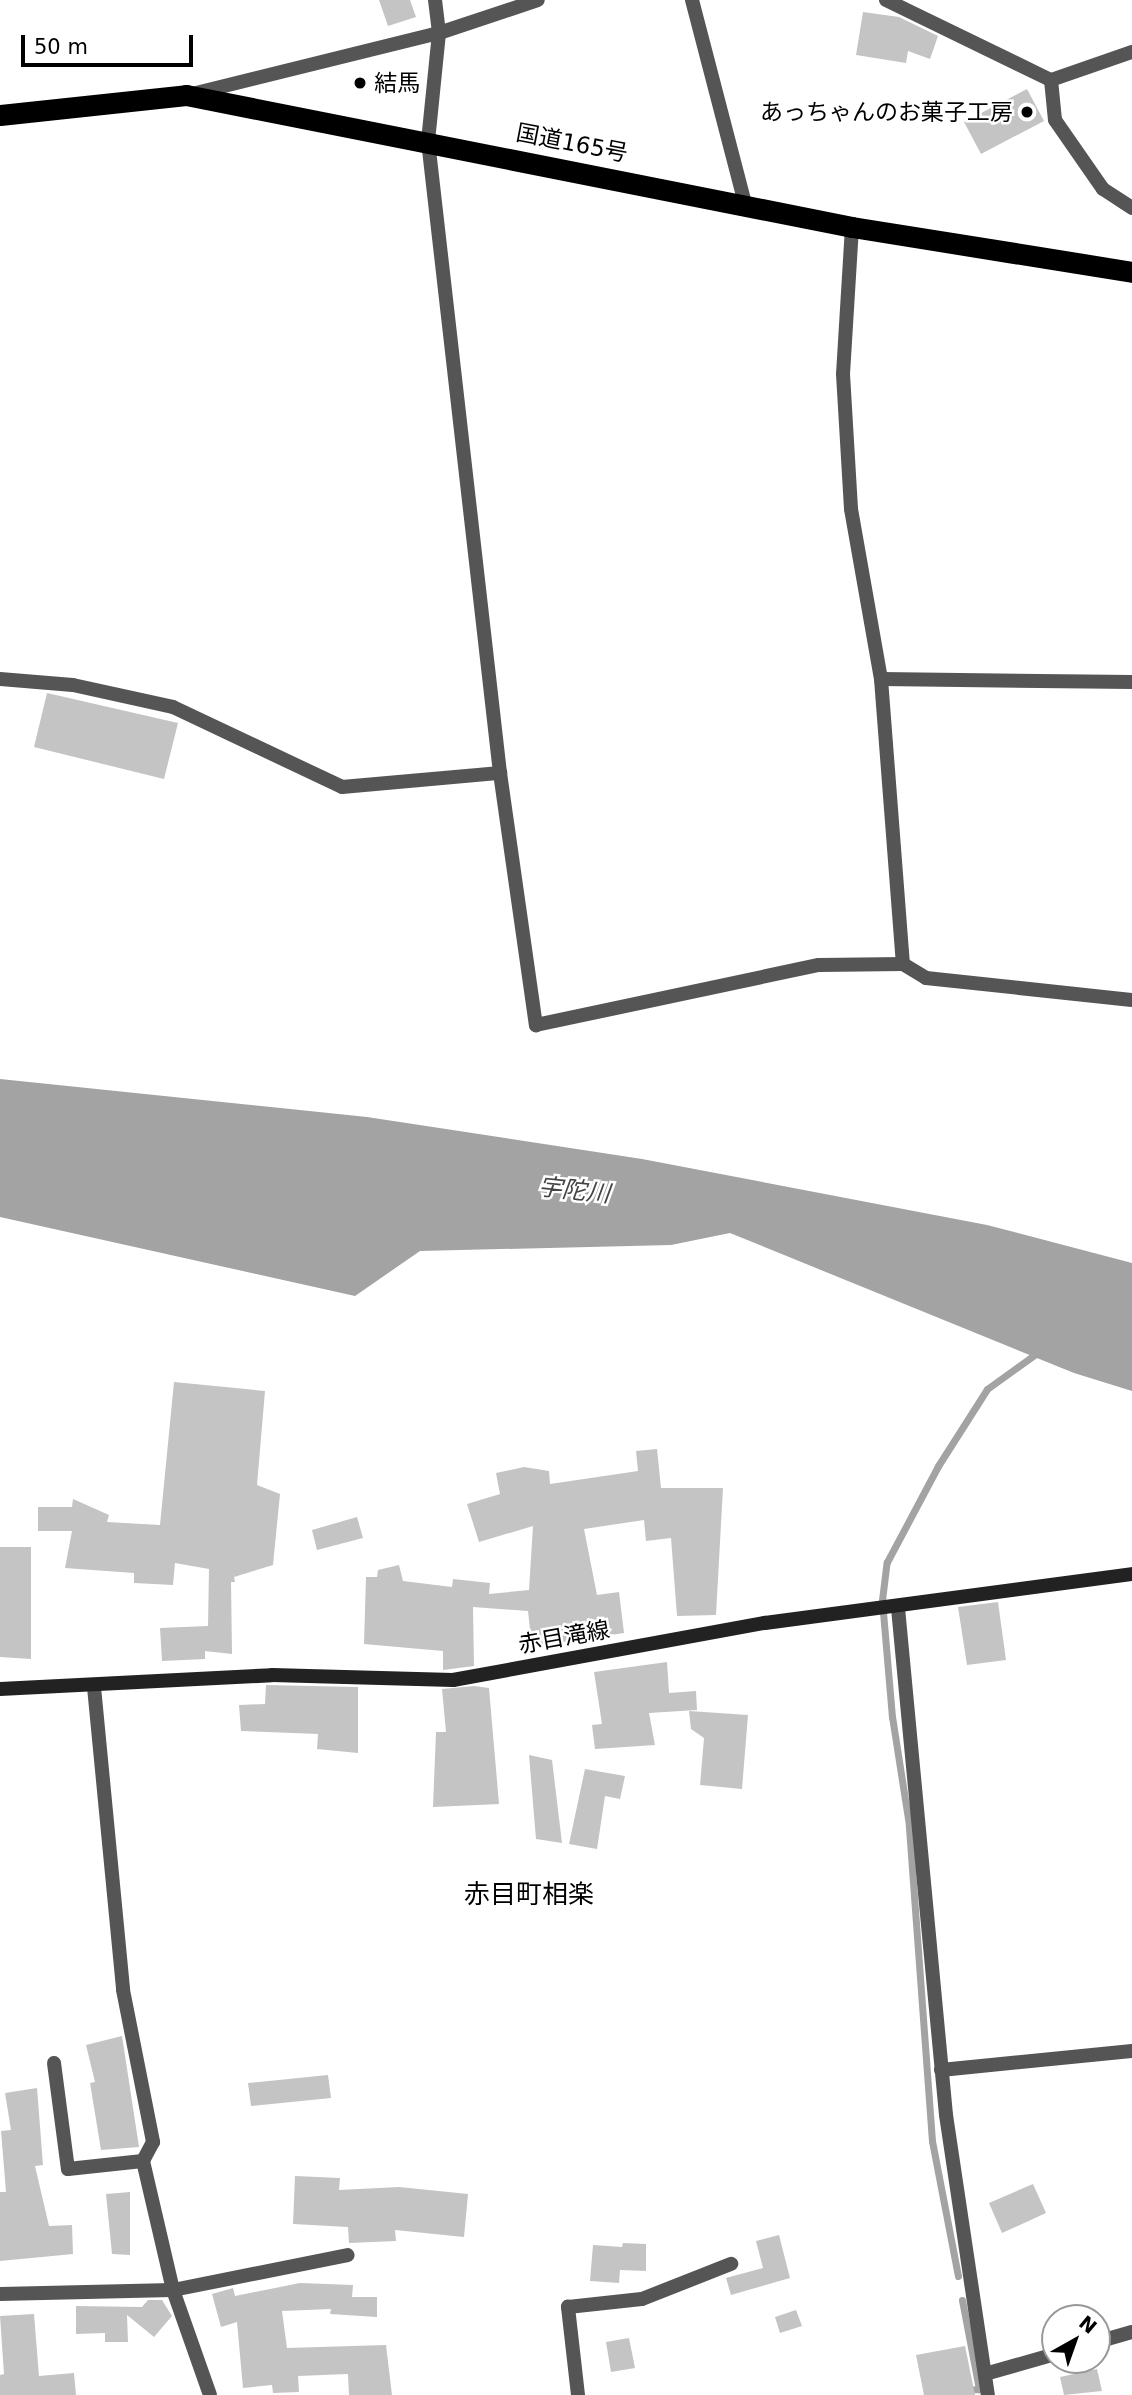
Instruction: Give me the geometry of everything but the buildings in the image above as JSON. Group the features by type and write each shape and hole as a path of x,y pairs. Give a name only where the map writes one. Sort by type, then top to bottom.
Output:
{"highway":[{"name":"国道165号","path":"0,115 187,95 852,227 1132,272"}],"main road":[{"name":"赤目滝線","path":"0,1689 94,1687 272,1675 453,1680 765,1623 898,1608 1132,1574"}],"street":[{"path":"435,0 439,33 428,141 500,773 536,1025 819,965 903,964 926,978 1132,1000"},
{"path":"187,95 439,33 538,0"},
{"path":"692,0 746,204"},
{"path":"886,0 1051,80 1132,52"},
{"path":"1051,80 1055,120 1103,188 1132,208"},
{"path":"852,227 843,374 851,509 881,679 903,964"},
{"path":"0,678 73,685 173,708 342,787 500,773"},
{"path":"881,679 1132,682"},
{"path":"898,1608 942,2070 988,2395"},
{"path":"94,1687 123,1990 153,2142 144,2161 173,2290 211,2395"},
{"path":"942,2070 1132,2051"},
{"path":"54,2063 68,2169 144,2161"},
{"path":"0,2294 173,2290 348,2255"},
{"path":"578,2395 568,2307 642,2299 730,2264"},
{"path":"1111,2338 1132,2332"},
{"path":"985,2374 1041,2358"}],"water":[{"name":"宇陀川","path":"0,1079 367,1117 642,1159 987,1225 1132,1263 1132,1391 1074,1373 730,1233 671,1245 420,1251 355,1296 0,1217"}],"waterway":[{"path":"958,2276 932,2141 909,1825 892,1717 882,1600 887,1562 938,1466 987,1389 1041,1350"},
{"path":"962,2300 979,2389 965,2390"}],"place":[{"name":"結馬","path":"360,83"},
{"name":"あっちゃんのお菓子工房","path":"1027,112"}],"district":[{"name":"赤目町相楽","path":"529,1895"}]}
